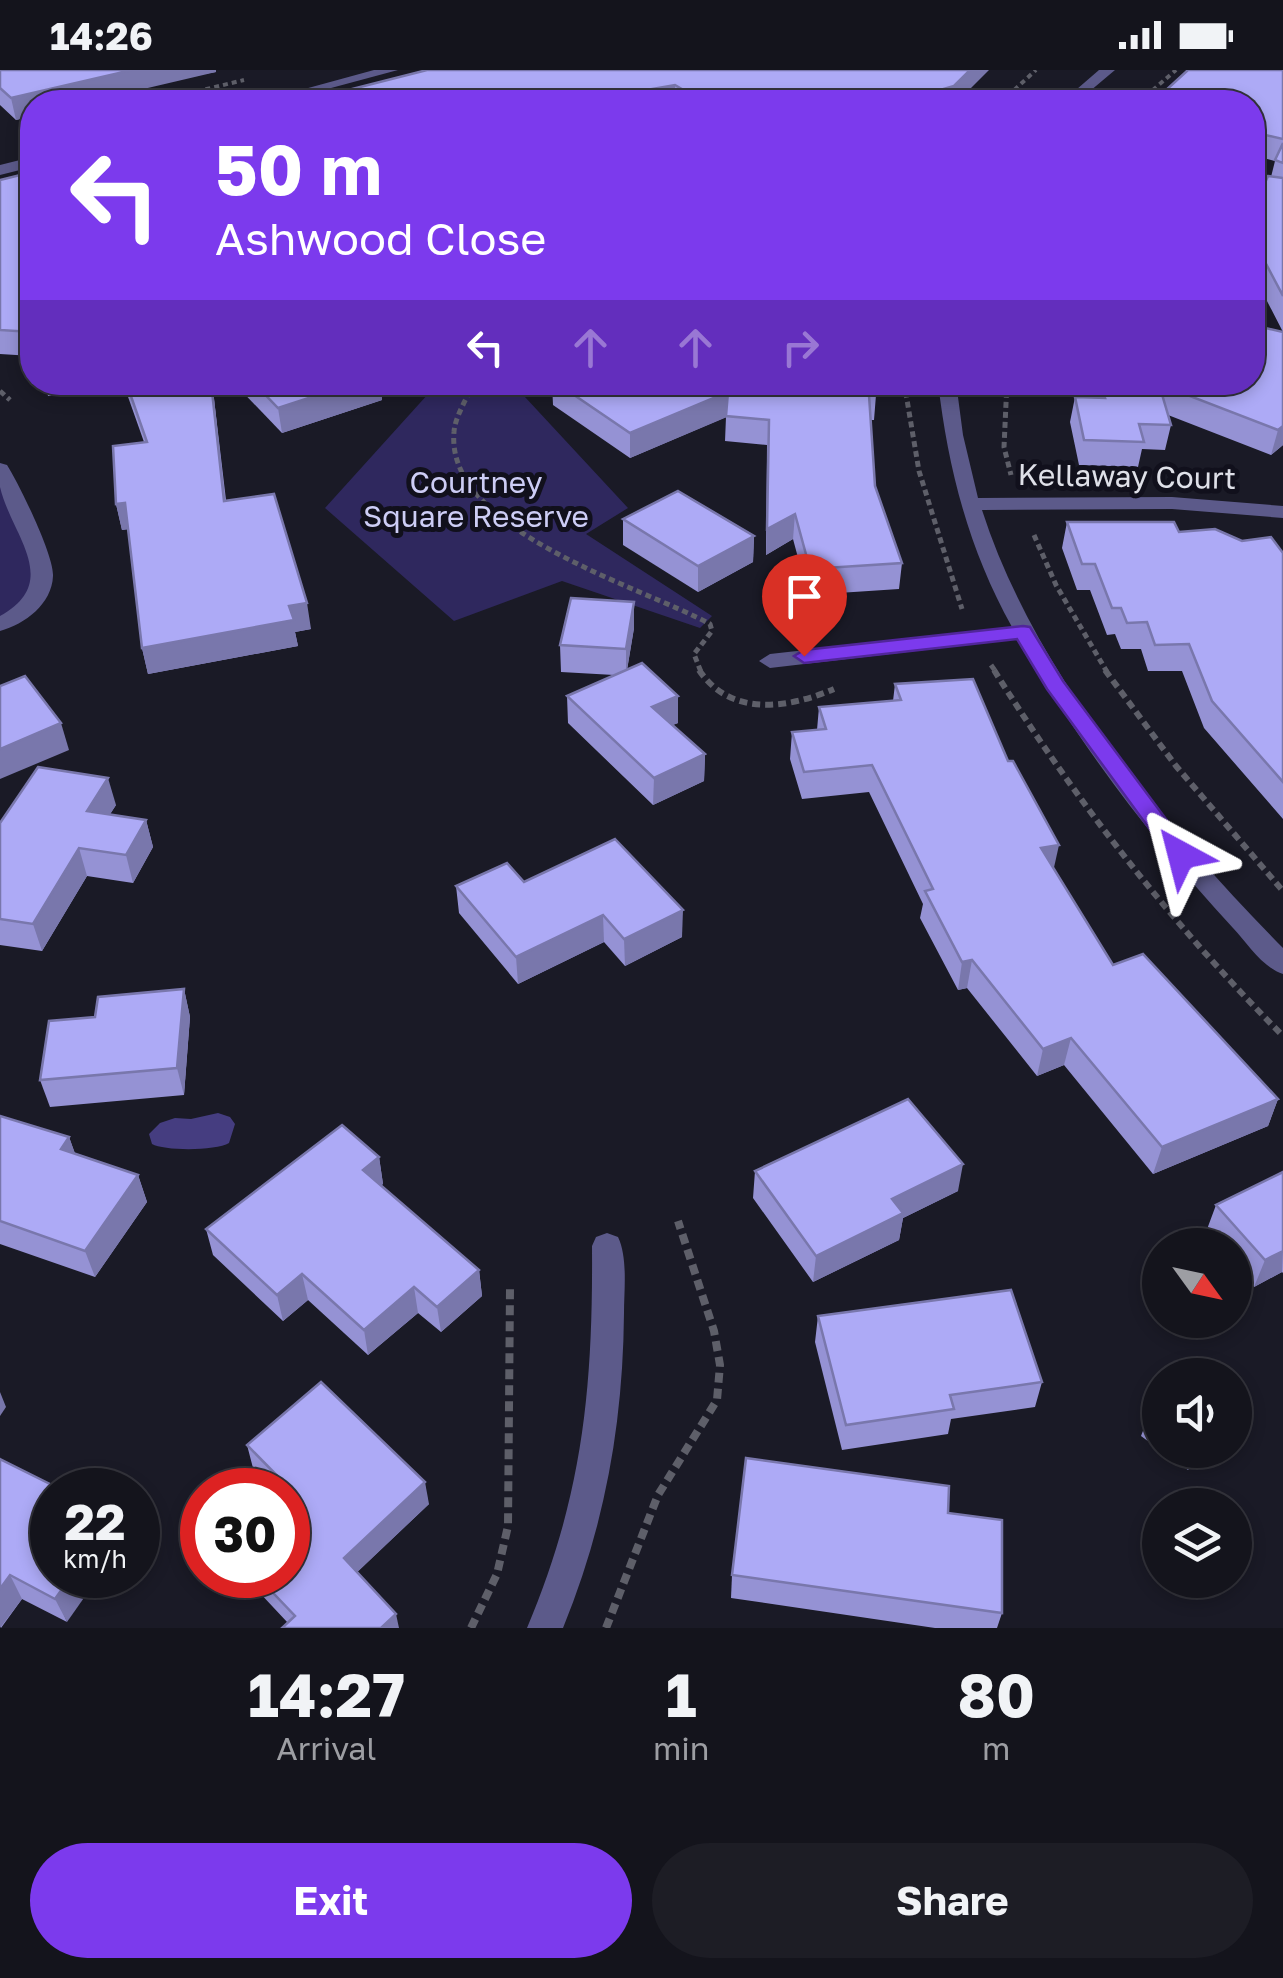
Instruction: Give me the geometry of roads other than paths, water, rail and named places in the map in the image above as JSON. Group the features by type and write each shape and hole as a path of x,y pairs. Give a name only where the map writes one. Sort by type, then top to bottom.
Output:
{"street":[{"path":"336,70 352,80"},
{"path":"312,90 392,70"},
{"path":"1084,90 1108,70"},
{"path":"948,395 970,504 1006,600 1023,632 1054,684 1181,855 1283,964"},
{"path":"0,469 43,572 43,586 34,601 22,614 0,624"},
{"name":"Kellaway Court","path":"970,504 1172,503 1283,512"},
{"path":"770,660 1023,632"},
{"path":"546,1628 571,1568 602,1438 609,1327 607,1246"}],"park label":[{"name":"Courtney Square Reserve","path":"476,499"}]}
